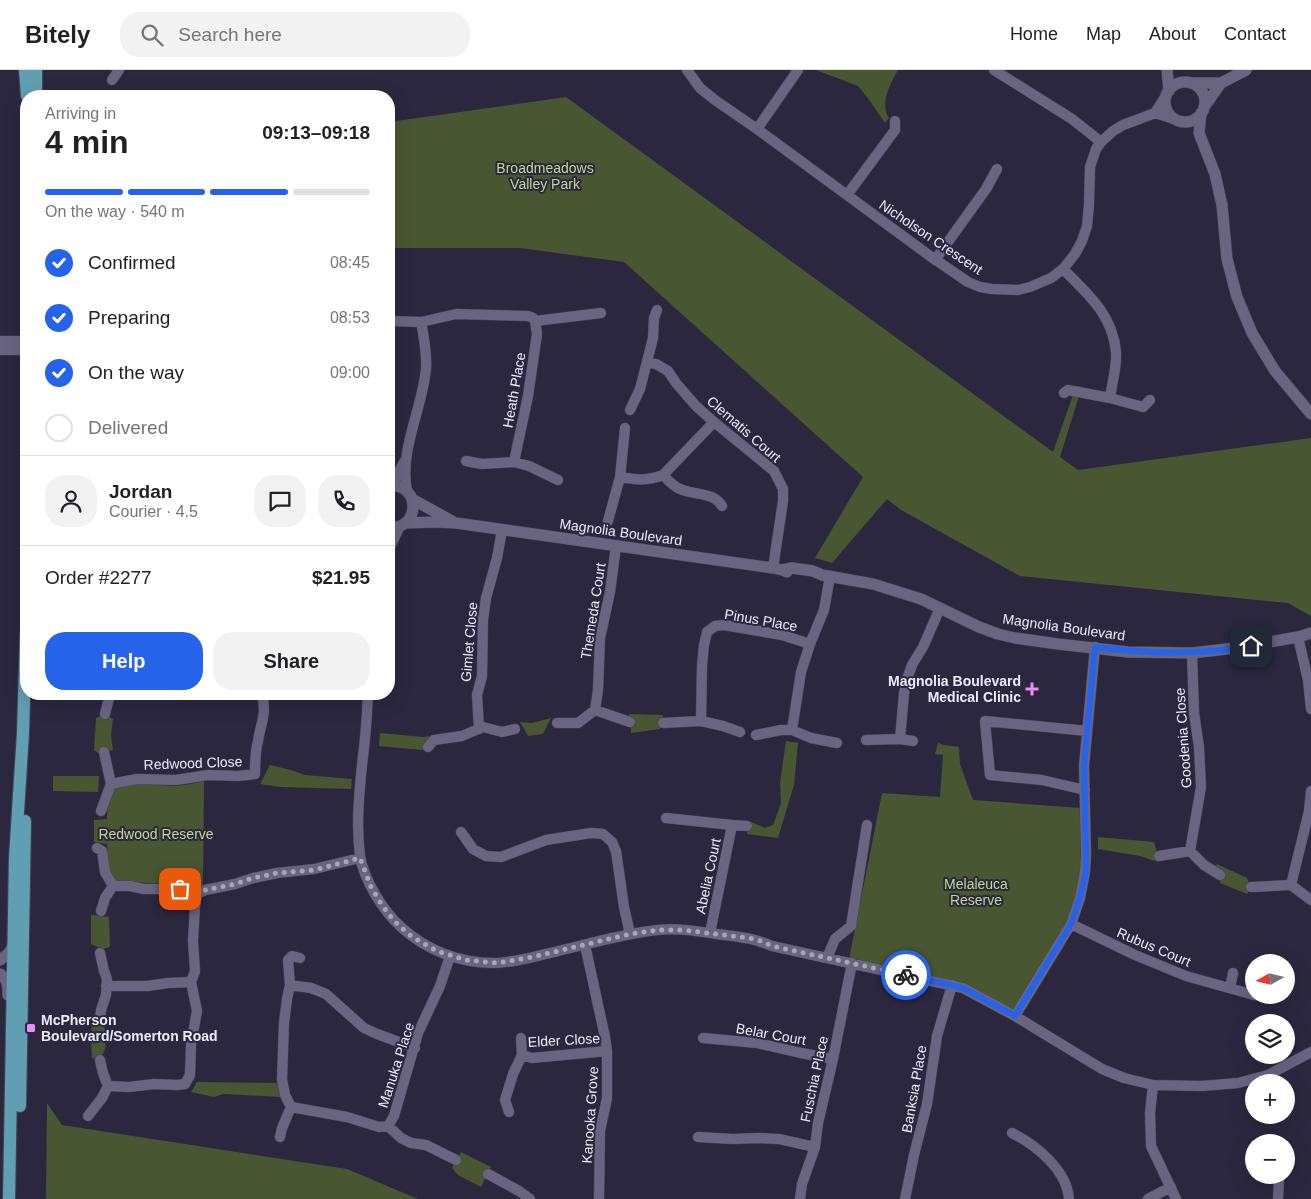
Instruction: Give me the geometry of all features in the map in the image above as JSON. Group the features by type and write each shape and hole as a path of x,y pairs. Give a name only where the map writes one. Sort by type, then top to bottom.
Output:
{"main road":[{"path":"25,70 26,90"},
{"path":"36,70 36,90"},
{"path":"18,1199 9,972 13,946 15,858 23,700"},
{"path":"9,1199 11,1072 9,972 26,786 22,733"}],"street":[{"path":"112,80 119,70"},
{"name":"Nicholson Crescent","path":"687,70 700,88 935,260 968,282 980,287 1005,290 1030,288 1051,278 1063,269 1075,254 1087,226 1089,205 1088,179 1096,149 1113,131 1123,125 1155,113"},
{"path":"994,70 1064,114 1101,142"},
{"path":"1167,70 1168,92 1165,101 1169,114 1199,132"},
{"path":"1173,70 1202,92 1204,100 1199,132 1215,174 1222,205 1229,267 1248,324 1275,371 1311,414"},
{"path":"1221,83 1197,118 1192,121 1186,122 1155,113 1168,92 1176,84 1221,83 1246,70"},
{"path":"757,129 793,72"},
{"path":"847,195 897,128"},
{"path":"935,260 986,189 997,168"},
{"path":"1063,269 1096,304 1112,330 1116,353 1110,398"},
{"path":"630,410 640,389 653,338 654,318 657,310"},
{"path":"395,321 421,322 456,314 528,316 535,321 601,313"},
{"name":"Heath Place","path":"514,462 528,396 536,334 535,321"},
{"path":"398,525 410,518 414,505 406,482 406,459 426,369 426,352 421,322"},
{"path":"0,341 20,341"},
{"path":"0,350 20,350"},
{"name":"Clematis Court","path":"646,362 656,364 668,371 681,389 714,422 774,471 783,488 777,569"},
{"path":"1064,394 1068,390 1143,406 1150,400"},
{"path":"620,477 641,480 663,475 714,422"},
{"path":"608,521 620,477 625,428"},
{"path":"395,480 406,459"},
{"path":"466,462 482,464 514,462 529,466 558,480"},
{"path":"663,475 678,488 714,497 722,506"},
{"name":"Magnolia Boulevard","path":"395,487 402,488 436,513 456,523"},
{"name":"Magnolia Boulevard","path":"398,525 435,522 456,523 777,569 791,574 815,577 826,576 874,584 921,599 980,628 1007,636 1058,644 1128,652 1192,653 1298,638 1311,634"},
{"name":"Gimlet Close","path":"479,729 477,695 482,676 483,620 486,598 498,558 502,530"},
{"name":"Themeda Court","path":"595,710 598,690 600,638 610,592 616,546"},
{"path":"792,730 801,672 827,599 826,576"},
{"path":"900,739 907,679 940,608"},
{"name":"Pinus Place","path":"701,721 704,644 707,632 715,626 724,625 782,635 810,644"},
{"path":"1298,638 1308,680 1311,709"},
{"path":"1015,1016 1071,924 1086,872 1084,766 1095,647"},
{"name":"Goodenia Close","path":"1190,851 1201,787 1199,748 1194,712 1192,653"},
{"path":"105,714 108,700"},
{"name":"Redwood Close","path":"111,784 137,779 176,780 208,775 238,776 255,774 257,742 265,715 264,700"},
{"path":"367,700 357,824 360,858 371,887 394,921 411,936 450,956 466,960 496,963 528,958 630,934 658,930 712,933 738,942 772,946 963,988 1015,1016 1102,1070 1153,1085 1202,1086 1238,1083 1268,1075 1311,1052"},
{"path":"557,723 578,723 595,710 630,722"},
{"path":"663,722 701,721 740,732"},
{"path":"1084,790 1042,780 990,775 985,721 1087,731"},
{"path":"428,747 434,740 462,736 482,727 502,732 515,729"},
{"path":"756,735 781,730 792,730 811,738 836,743"},
{"path":"866,740 913,740"},
{"path":"101,811 111,784 104,752"},
{"path":"1290,885 1309,811 1311,791"},
{"name":"Abelia Court","path":"666,818 747,826"},
{"name":"Abelia Court","path":"712,933 732,825"},
{"path":"827,958 835,939 851,926 867,825"},
{"path":"461,832 473,849 486,856 501,857 546,840 591,833 603,834 612,842 616,851 630,934"},
{"path":"97,848 102,851 105,872 113,886"},
{"path":"1159,856 1190,851 1204,865 1220,875"},
{"path":"113,886 130,886 144,889 180,889 197,894 205,890 253,878 277,873 314,870 360,858"},
{"path":"1251,887 1290,885 1311,900"},
{"path":"101,911 105,898 113,886"},
{"path":"108,1086 129,1087 154,1084 185,1084 190,1075 191,1044 197,1011 191,982 195,971 193,941 197,894"},
{"name":"Rubus Court","path":"1071,924 1135,955 1186,976 1245,992"},
{"name":"Kanooka Grove","path":"585,945 606,1037 607,1051 607,1098 600,1131 600,1199"},
{"path":"0,960 9,953 13,946"},
{"path":"100,953 107,979 106,995 100,1019"},
{"path":"280,1138 291,1107 285,1095 282,1079 283,1042 290,985 288,960 292,956 300,958"},
{"name":"Manuka Place","path":"388,1126 394,1116 418,1033 440,986 450,956"},
{"name":"Fuschia Place","path":"800,1199 802,1184 815,1147 818,1123 852,963"},
{"path":"1230,988 1233,973"},
{"path":"106,986 148,986 191,982"},
{"path":"290,985 311,988 326,994 364,1028 415,1048"},
{"name":"Banksia Place","path":"905,1199 914,1155 928,1104 937,1036 952,985"},
{"path":"521,1038 522,1055"},
{"name":"Belar Court","path":"704,1038 757,1043 833,1059"},
{"name":"Elder Close","path":"508,1112 505,1100 512,1074 522,1055 532,1058 607,1051"},
{"path":"88,1116 102,1098 108,1086 100,1060"},
{"path":"1153,1085 1150,1113 1151,1146 1176,1199"},
{"name":"Manuka Place","path":"291,1107 347,1117 379,1127 388,1126 401,1138 411,1143 426,1145 456,1160"},
{"path":"1012,1133 1026,1140 1060,1173 1069,1199"},
{"path":"698,1137 772,1139 815,1147"},
{"path":"488,1174 530,1199"},
{"path":"1278,1199 1279,1184"},
{"path":"1148,1199 1171,1187"}],"green space":[{"path":"816,70 898,70 887,93 885,106 889,118 885,123 858,86"},
{"name":"Broadmeadows Valley Park","path":"566,97 1053,452 1073,395 1079,396 1060,457 1078,470 1311,438 1311,616 1288,603 1020,576 901,510 887,499 832,563 815,558 863,477 624,262 520,248 395,248 395,121"},
{"path":"105,714 113,719 111,735 113,750 98,753 94,750 96,718"},
{"path":"629,714 663,715 663,723 660,729 631,733"},
{"path":"551,718 543,734 528,736 520,722 532,723"},
{"path":"380,733 430,736 427,749 422,750 379,746"},
{"path":"786,741 798,743 794,785 778,838 747,834 749,821 765,828 773,825 781,803 780,783"},
{"name":"Melaleuca Reserve","path":"938,743 959,747 960,764 973,800 1080,808 1081,870 1076,895 1066,922 1014,1011 965,983 849,959 882,793 940,797 943,755 935,754"},
{"path":"270,765 305,775 352,779 351,789 281,787 260,784"},
{"path":"53,776 99,776 98,792 53,791"},
{"name":"Redwood Reserve","path":"204,781 203,886 114,881 109,871 107,844 94,842 94,820 107,819 108,802 112,792 120,786 127,785 177,786"},
{"path":"1098,837 1154,842 1159,859 1158,862 1140,856 1098,849"},
{"path":"1217,864 1247,878 1251,887 1247,894 1220,883 1220,875 1215,868"},
{"path":"91,915 109,917 110,947 102,949 91,944"},
{"path":"104,1022 105,1050 103,1054 92,1059 92,1023"},
{"path":"197,1082 277,1083 280,1097 224,1094 214,1097 191,1092"},
{"path":"47,1103 62,1125 347,1169 418,1199 46,1199"},
{"path":"461,1152 491,1167 481,1187 458,1175 452,1168"}],"way so far":[{"path":"180,889 197,894 205,890 253,878 277,873 314,870 360,858 371,887 394,921 411,936 437,951 466,960 496,963 528,958 630,934 658,930 683,930 756,939 772,946 906,975"}],"place":[{"name":"Magnolia Boulevard Medical Clinic","path":"1032,689"},
{"name":"McPherson Boulevard/Somerton Road","path":"31,1028"}],"route":[{"path":"906,975 963,988 1015,1016 1071,924 1086,872 1084,766 1095,647 1128,652 1192,653 1251,646"}]}
